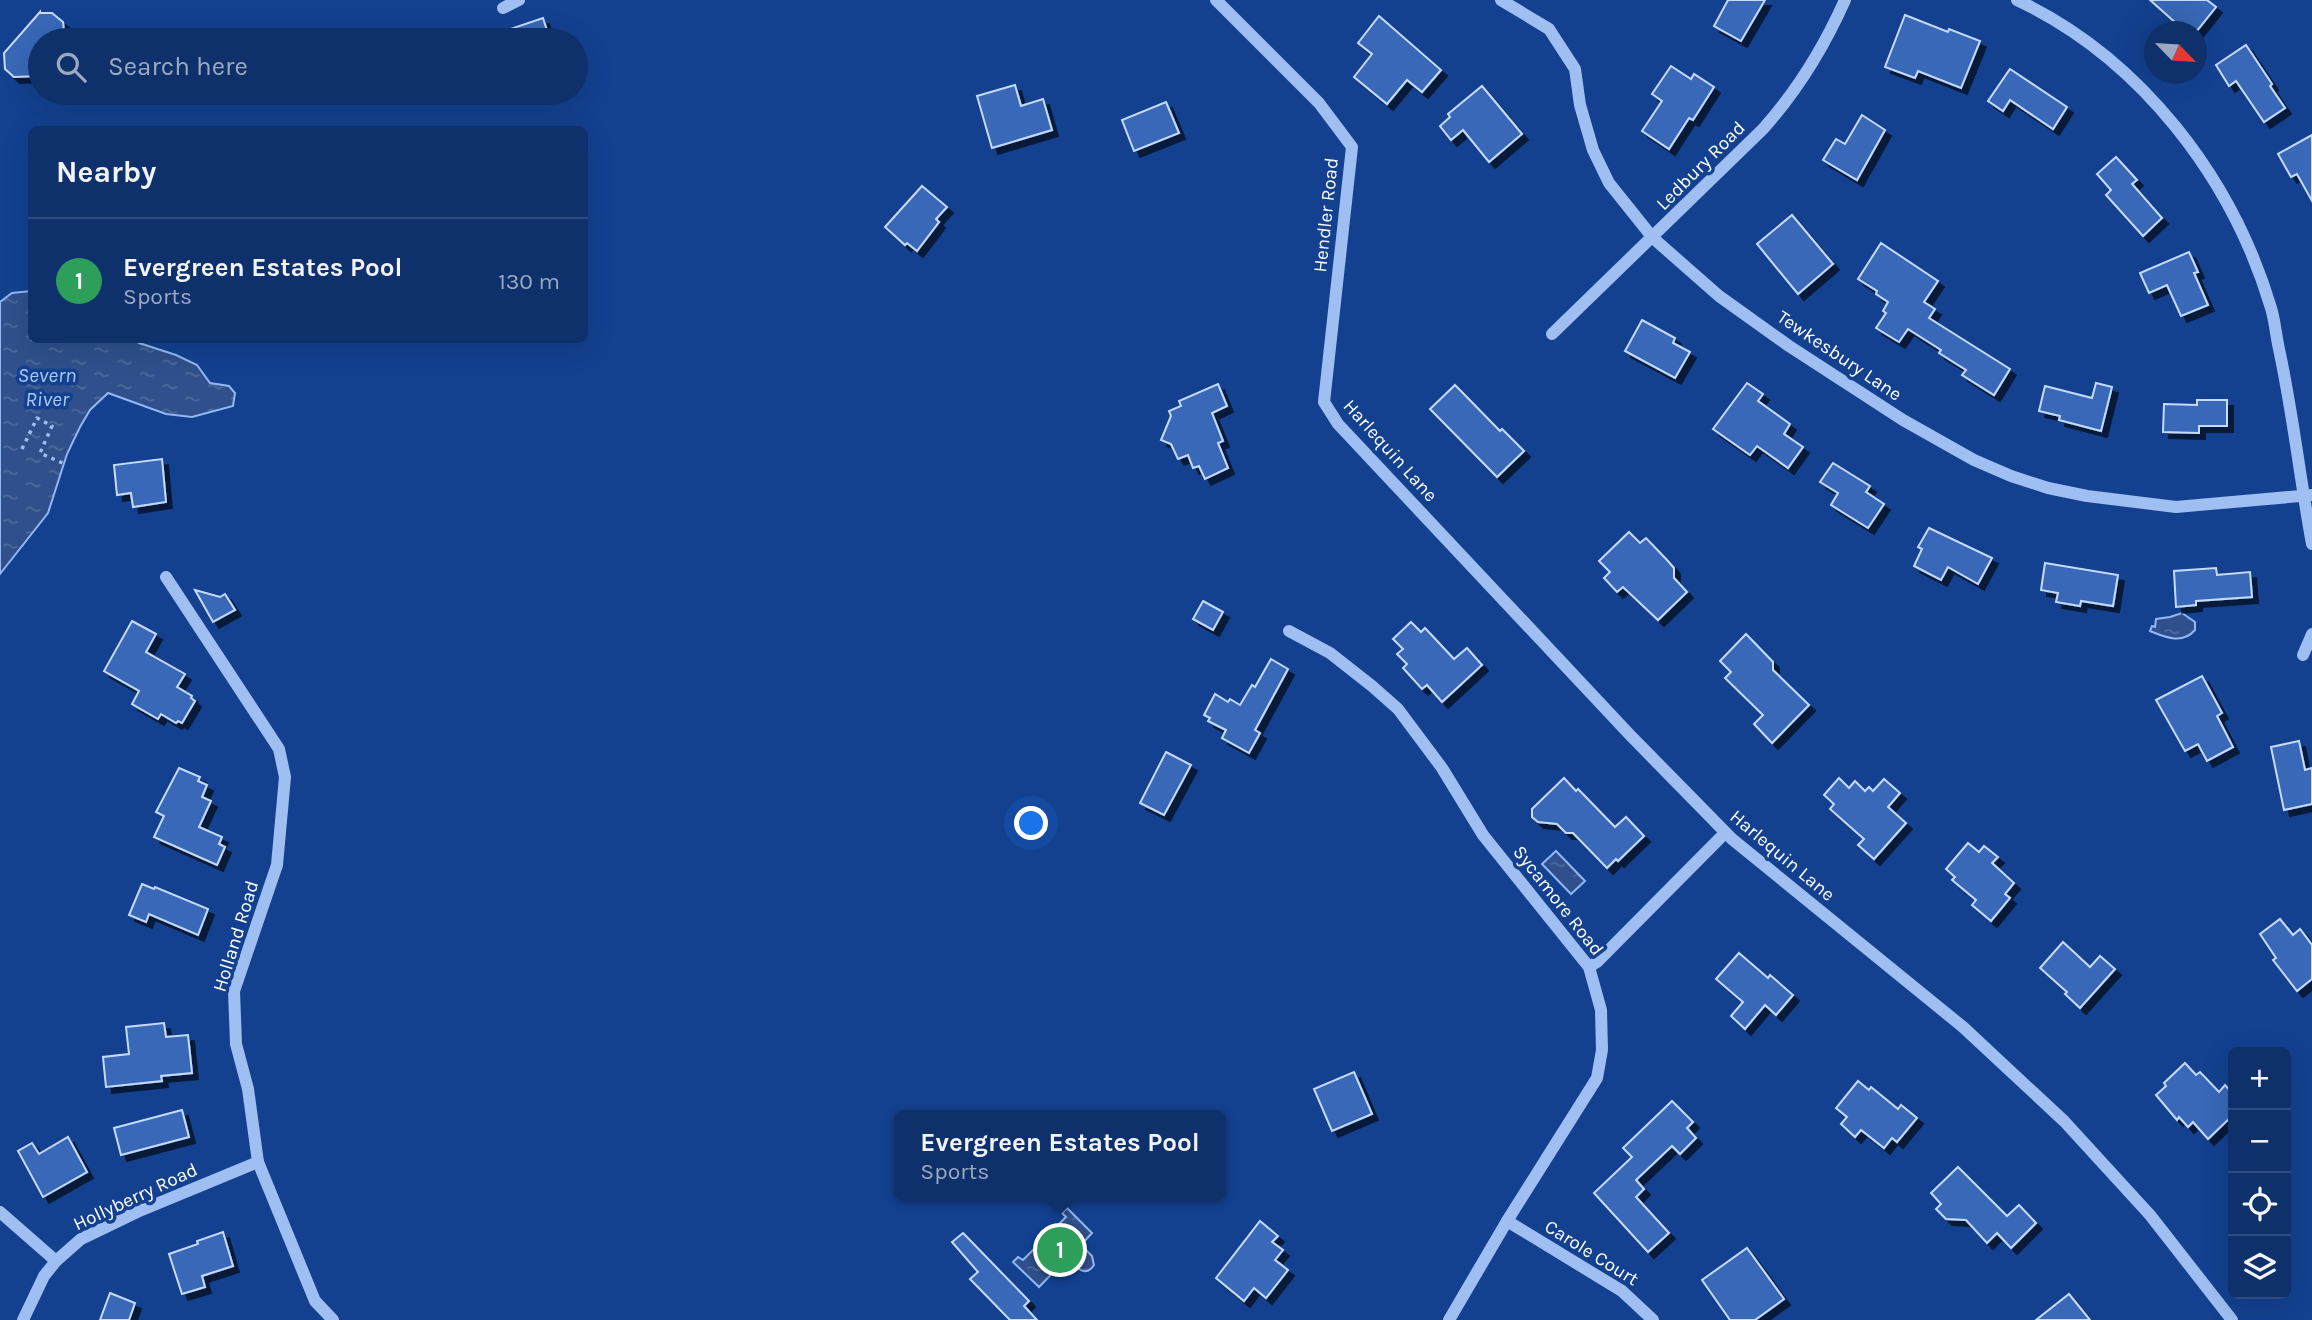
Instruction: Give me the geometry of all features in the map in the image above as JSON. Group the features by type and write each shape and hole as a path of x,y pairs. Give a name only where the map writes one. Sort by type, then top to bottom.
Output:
{"street":[{"path":"503,8 519,0"},
{"name":"Hendler Road","path":"1216,0 1319,103 1352,146 1324,402"},
{"name":"Tewkesbury Lane","path":"1501,0 1549,29 1575,69 1580,105 1593,150 1609,183 1653,238 1719,296 1789,346 1903,420 1974,460 2011,476 2087,496 2176,507 2307,496"},
{"name":"Ledbury Road","path":"1552,334 1763,129 1809,69 1844,0"},
{"path":"2017,0 2062,24 2122,70 2172,122 2208,170 2249,250 2271,308 2307,496 2312,544"},
{"name":"Harlequin Lane","path":"1324,402 1348,435 1725,833 1963,1027 2064,1121 2150,1215 2232,1320"},
{"name":"Holland Road","path":"166,578 279,749 285,777 276,865 234,991 236,1044 248,1089 258,1162 315,1301 333,1320"},
{"name":"Sycamore Road","path":"1289,631 1329,653 1372,685 1398,709 1442,768 1483,835 1590,967 1601,1010 1602,1050 1597,1078 1449,1320"},
{"path":"2303,655 2312,634"},
{"path":"1590,967 1725,833"},
{"name":"Hollyberry Road","path":"23,1320 44,1276 81,1239 258,1162"},
{"path":"0,1212 57,1261"},
{"name":"Carole Court","path":"1507,1222 1622,1291 1653,1320"}],"path":[{"path":"22,449 37,418 52,425 40,453 67,465"}],"water":[{"name":"Severn River","path":"28,291 28,343 139,343 197,365 210,383 229,386 235,393 233,406 192,417 166,414 108,393 90,410 80,427 67,454 48,513 0,574 0,302 12,293"},
{"path":"2182,613 2195,622 2195,630 2190,635 2173,638 2150,631 2152,626 2155,627 2156,619"},
{"path":"1556,851 1585,881 1571,894 1542,864"},
{"path":"1067,1208 1092,1233 1081,1245 1092,1256 1094,1265 1084,1271 1067,1258 1039,1287 1013,1262 1018,1257 1023,1260 1066,1217 1062,1213"}],"building":[{"path":"1728,0 1765,0 1741,41 1714,26"},
{"path":"2150,0 2207,0 2216,7 2205,21 2174,21"},
{"path":"40,12 52,13 63,22 64,28 28,28 28,76 14,77 5,69 4,53"},
{"path":"1905,15 1980,41 1961,88 1918,71 1915,78 1885,67"},
{"path":"1379,16 1441,70 1422,92 1407,80 1387,104 1354,77 1372,54 1358,43"},
{"path":"543,18 546,28 514,28"},
{"path":"2246,45 2285,108 2264,122 2236,81 2229,86 2216,65"},
{"path":"1671,66 1691,79 1694,74 1714,87 1693,120 1689,118 1669,149 1642,131 1662,101 1652,94"},
{"path":"2010,69 2067,107 2053,129 2010,100 2003,111 1988,101"},
{"path":"1015,85 1021,106 1043,99 1052,130 992,148 977,96"},
{"path":"1482,86 1522,134 1489,162 1463,130 1451,140 1440,126 1450,117 1448,114"},
{"path":"1166,102 1179,133 1134,151 1122,120"},
{"path":"1862,115 1885,130 1857,180 1823,160 1836,139 1845,144"},
{"path":"2312,135 2312,201 2297,174 2291,177 2278,154"},
{"path":"2116,157 2137,180 2132,184 2162,218 2143,236 2106,195 2111,190 2097,174"},
{"path":"922,186 947,207 936,219 939,222 917,251 907,243 905,245 885,227"},
{"path":"1792,215 1833,264 1798,294 1757,244"},
{"path":"1881,243 1938,281 1924,302 1935,309 1929,318 2010,369 1994,395 1962,375 1966,370 1908,329 1899,342 1876,328 1886,313 1883,311 1888,302 1858,279"},
{"path":"2189,252 2198,272 2194,273 2208,305 2181,316 2167,285 2149,293 2140,273"},
{"path":"1642,320 1675,338 1673,343 1690,352 1675,378 1625,351"},
{"path":"1747,383 1763,394 1758,401 1790,424 1784,434 1803,447 1788,468 1757,446 1750,455 1713,429"},
{"path":"2096,383 2112,387 2101,431 2059,420 2060,416 2039,411 2045,386 2092,398"},
{"path":"1218,384 1227,406 1212,413 1223,441 1218,443 1228,468 1205,479 1199,466 1193,468 1188,455 1178,459 1171,444 1161,440 1171,416 1169,411 1181,406 1179,401"},
{"path":"1455,385 1500,431 1502,429 1524,451 1497,477 1430,409"},
{"path":"2197,400 2227,400 2227,426 2199,426 2199,433 2163,432 2164,404 2197,405"},
{"path":"162,459 166,502 133,507 131,493 117,495 114,465"},
{"path":"1833,463 1870,486 1866,492 1884,504 1868,528 1831,505 1838,493 1820,482"},
{"path":"1929,528 1992,558 1978,584 1948,567 1941,580 1914,566 1922,549 1918,547"},
{"path":"1629,532 1640,543 1646,538 1674,568 1674,578 1687,592 1658,620 1623,587 1617,592 1604,578 1610,572 1599,561"},
{"path":"2045,563 2118,575 2113,606 2081,601 2080,606 2056,602 2058,593 2041,590"},
{"path":"2216,568 2217,575 2250,572 2252,597 2196,601 2196,605 2176,607 2174,571"},
{"path":"195,590 220,597 225,594 235,610 213,622"},
{"path":"1203,601 1223,612 1213,630 1193,619"},
{"path":"132,621 156,634 146,652 185,674 177,687 192,696 195,701 182,723 176,723 161,714 158,719 132,704 139,691 104,671"},
{"path":"1411,622 1421,632 1425,628 1454,659 1467,648 1482,665 1442,702 1427,685 1422,689 1403,668 1407,664 1397,654 1403,649 1393,639"},
{"path":"1746,634 1773,662 1773,670 1809,705 1772,743 1754,724 1763,715 1725,678 1731,672 1720,661"},
{"path":"1271,659 1288,669 1255,730 1260,733 1249,753 1222,738 1226,730 1208,721 1210,718 1204,715 1215,694 1240,705 1252,685 1255,687"},
{"path":"2202,676 2222,713 2217,716 2233,747 2207,761 2198,744 2185,751 2156,700"},
{"path":"2299,741 2305,770 2312,768 2312,804 2284,810 2271,747"},
{"path":"1166,752 1191,765 1164,815 1140,803"},
{"path":"179,768 200,777 198,781 207,785 202,797 211,801 199,827 222,837 219,844 225,847 217,865 154,837 164,816 156,812"},
{"path":"1564,778 1615,827 1626,817 1644,836 1607,868 1573,833 1566,833 1557,824 1538,822 1532,817 1532,809"},
{"path":"1839,778 1849,788 1855,781 1865,791 1869,787 1873,791 1884,779 1900,793 1888,807 1906,823 1874,859 1858,845 1864,839 1830,809 1834,804 1824,795"},
{"path":"1968,843 1979,852 1984,846 1998,857 1992,863 2014,883 2005,894 2010,898 1991,921 1972,905 1976,900 1952,880 1955,877 1946,869"},
{"path":"142,884 208,909 198,935 149,914 146,922 129,915"},
{"path":"2280,919 2293,935 2300,929 2312,945 2312,979 2297,991 2273,960 2276,958 2260,934"},
{"path":"2063,942 2090,967 2100,956 2115,969 2080,1008 2065,994 2067,992 2040,968"},
{"path":"1739,953 1793,995 1776,1015 1765,1005 1745,1029 1731,1016 1743,1002 1716,979"},
{"path":"164,1023 166,1037 188,1035 192,1073 161,1076 162,1081 106,1087 103,1057 129,1054 126,1027"},
{"path":"2185,1063 2196,1075 2200,1072 2219,1092 2225,1085 2228,1088 2228,1120 2208,1139 2193,1122 2188,1127 2179,1117 2177,1120 2156,1095 2166,1086 2164,1083"},
{"path":"1354,1072 1372,1114 1332,1131 1314,1089"},
{"path":"1858,1081 1869,1090 1871,1087 1898,1109 1901,1105 1917,1118 1897,1142 1892,1138 1884,1148 1861,1130 1855,1137 1841,1124 1847,1117 1836,1108"},
{"path":"1672,1101 1693,1122 1687,1128 1696,1138 1680,1154 1672,1146 1636,1180 1644,1189 1636,1197 1669,1233 1648,1252 1594,1193 1632,1157 1623,1148"},
{"path":"182,1110 189,1137 121,1155 114,1128"},
{"path":"68,1137 87,1172 43,1197 18,1151 32,1143 39,1154"},
{"path":"1958,1167 2007,1216 2019,1205 2036,1223 2011,1248 1997,1233 1987,1243 1966,1220 1946,1219 1936,1209 1941,1204 1931,1193"},
{"path":"1260,1221 1278,1236 1272,1242 1283,1250 1275,1260 1288,1270 1266,1298 1254,1288 1244,1301 1216,1278"},
{"path":"223,1232 233,1266 202,1276 205,1287 182,1294 169,1254"},
{"path":"963,1233 1029,1301 1024,1306 1037,1320 1010,1320 970,1279 978,1272 952,1242"},
{"path":"1747,1248 1784,1299 1755,1320 1730,1320 1702,1280"},
{"path":"110,1293 135,1303 129,1320 100,1320"},
{"path":"2069,1294 2090,1320 2036,1320"}],"place":[{"name":"Evergreen Estates Pool","path":"1060,1250"}]}
